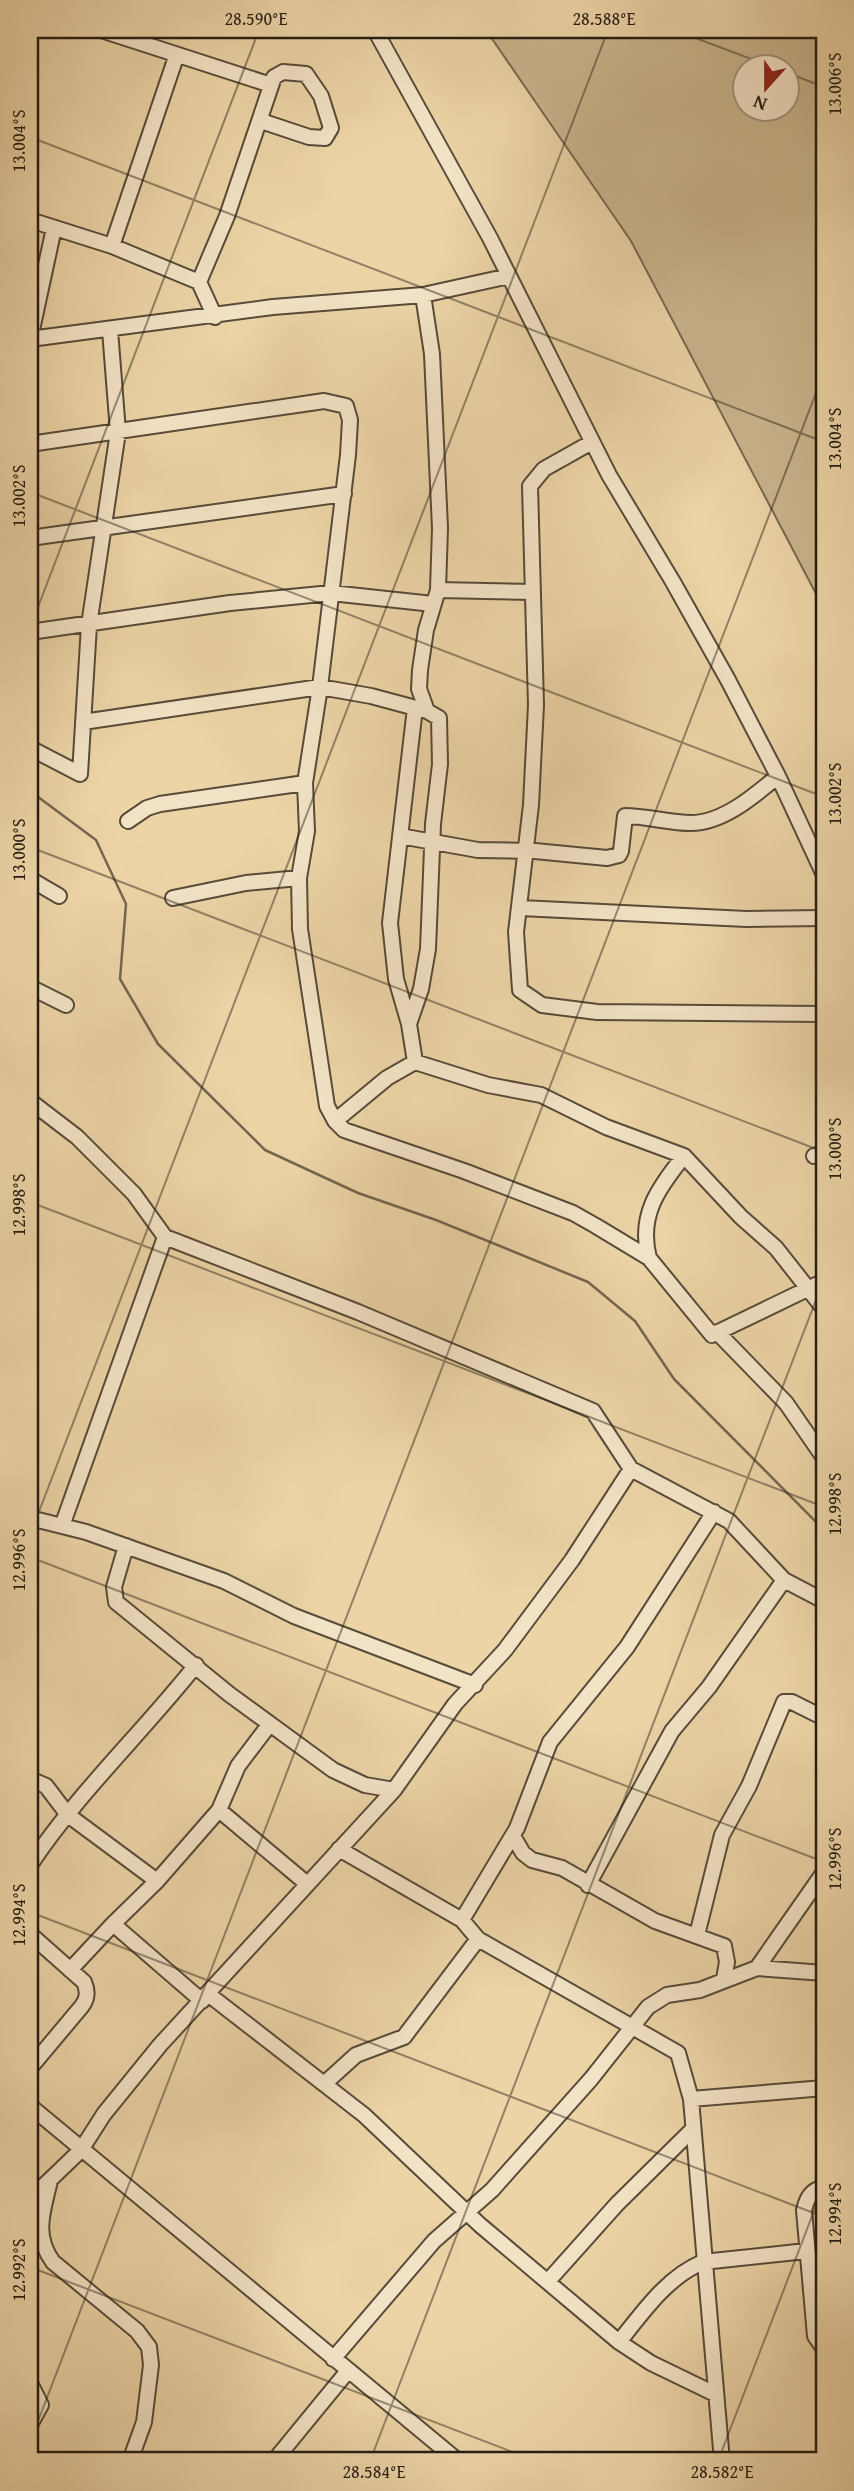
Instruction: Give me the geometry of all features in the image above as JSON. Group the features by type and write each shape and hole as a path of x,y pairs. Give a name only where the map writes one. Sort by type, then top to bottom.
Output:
{"street":[{"path":"101,30 124,33 176,57 271,85"},
{"path":"375,30 509,276 592,442 694,617 778,776 824,875"},
{"path":"112,246 176,57"},
{"path":"199,282 215,247 261,121 274,77 283,72 306,74 321,96 331,128 325,138 309,137 261,121"},
{"path":"30,220 112,246 199,282 215,317"},
{"path":"54,228 30,340 215,317 273,307 423,295 509,276"},
{"path":"415,1062 409,1024 396,979 390,923 400,836 421,709 420,670 438,590 440,528 433,365 423,295"},
{"path":"30,748 80,774 89,625 118,432 110,330"},
{"path":"30,444 324,401 339,403 350,412 344,494 305,783 307,831 299,878 300,929 316,1049 327,1106 335,1121 344,1130 363,1138 421,1155 573,1213 649,1258 712,1335 824,1281"},
{"path":"592,442 544,469 530,486 536,653 535,744 521,908 516,932 517,979 525,996 542,1005 611,1013 824,1014"},
{"path":"30,538 344,494"},
{"path":"438,590 533,592"},
{"path":"30,632 230,603 331,593 433,604"},
{"path":"83,722 320,687 371,696 435,714 442,723 432,843 428,949 421,989 409,1024"},
{"path":"400,836 432,843 615,857 621,851 625,816 690,823 708,821 759,792 778,776"},
{"path":"128,821 147,808 160,804 305,783"},
{"path":"173,898 246,883 299,878"},
{"path":"30,879 59,896"},
{"path":"521,908 746,919 824,918"},
{"path":"30,987 66,1005"},
{"path":"335,1121 387,1078 415,1062 488,1085 541,1095 606,1127 684,1156 741,1217 776,1248 824,1310"},
{"path":"30,1101 77,1138 134,1194 165,1237 358,1312 593,1411 631,1469 713,1512 750,1541 784,1580 824,1601"},
{"path":"649,1258 643,1234 649,1212 662,1185 684,1156"},
{"path":"62,1526 165,1237"},
{"path":"718,1332 786,1403 824,1458"},
{"path":"31,2197 81,2150 104,2114 160,2045 394,1790 455,1704 475,1685 572,1560 631,1469"},
{"path":"462,1920 513,1836 550,1742 626,1647 713,1512"},
{"path":"30,1518 126,1546 224,1581 294,1616 475,1685"},
{"path":"126,1546 114,1587 116,1602 269,1725 351,1780 394,1790"},
{"path":"589,1885 673,1731 709,1687 784,1580"},
{"path":"30,1865 68,1815 196,1665"},
{"path":"697,1936 722,1835 749,1786 784,1702 792,1702 824,1718"},
{"path":"71,1970 157,1881 219,1810 238,1766 269,1725"},
{"path":"30,1779 46,1786 68,1815 157,1881"},
{"path":"219,1810 306,1883"},
{"path":"513,1836 523,1853 532,1860 562,1868 655,1921 724,1946 727,1962 724,1979"},
{"path":"339,1849 462,1920 478,1939 678,2053 691,2099 722,2461"},
{"path":"757,1968 824,1872"},
{"path":"113,1924 378,2128 466,2211 620,2342 652,2363 715,2394"},
{"path":"30,1934 84,1982 87,1999 30,2068"},
{"path":"324,2084 356,2055 404,2037 478,1939"},
{"path":"333,2359 434,2241 492,2190 657,2000 700,1990 757,1968 824,1973"},
{"path":"691,2099 824,2088"},
{"path":"30,2106 347,2372 458,2461"},
{"path":"548,2280 617,2204 692,2130"},
{"path":"50,2181 41,2231 43,2248 53,2262 137,2331 149,2347 151,2365 144,2422 130,2461"},
{"path":"824,2187 816,2189 807,2198 804,2210 815,2336 824,2349"},
{"path":"620,2342 675,2278 703,2262 806,2251"},
{"path":"274,2461 347,2372"},
{"path":"30,2383 41,2405 30,2424"},
{"path":"817,2461 824,2461"}],"shaded area":[{"path":"486,30 824,30 824,609 631,241"}],"waterway":[{"path":"30,791 96,840 126,904 120,979 158,1044 265,1150 358,1193 436,1220 588,1282 635,1321 674,1379 824,1530"}]}
